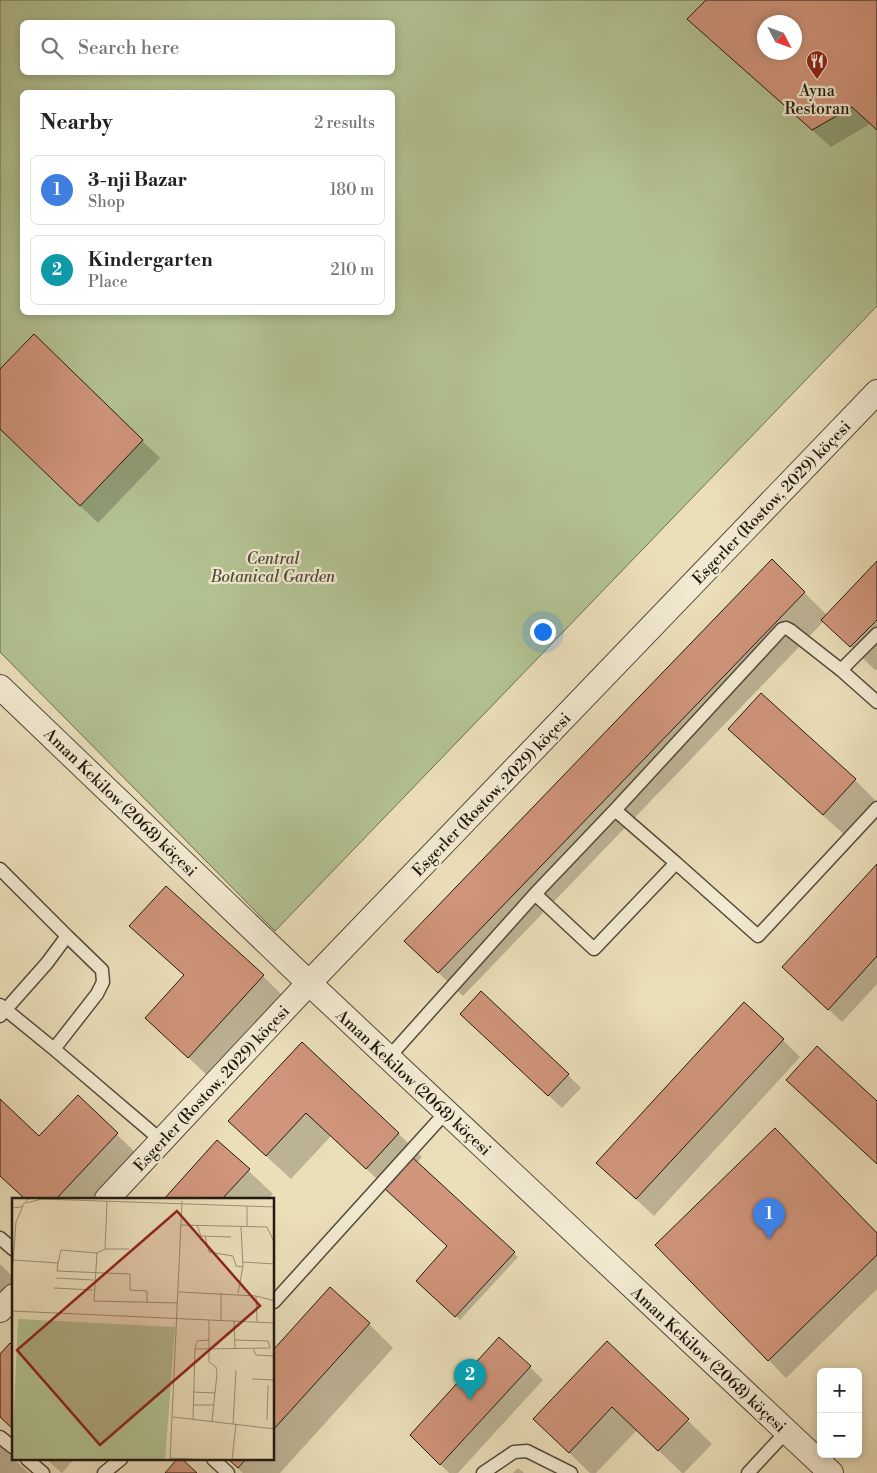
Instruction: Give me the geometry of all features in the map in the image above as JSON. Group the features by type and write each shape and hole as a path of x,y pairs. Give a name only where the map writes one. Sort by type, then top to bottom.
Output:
{"street":[{"name":"Esgerler (Rostow, 2029) köçesi","path":"107,1198 309,984 877,392"},
{"name":"Aman Kekilow (2068) köçesi","path":"0,687 309,984 832,1473"},
{"path":"0,1310 12,1298"}],"lane":[{"path":"389,1057 534,894 615,810 782,629 790,630 841,670 877,702"},
{"path":"841,670 877,634"},
{"path":"615,810 758,936 877,808"},
{"path":"534,894 594,950 676,863"},
{"path":"0,869 102,970 103,982 97,994 54,1049"},
{"path":"67,936 47,963 2,1010 54,1049 162,1141"},
{"path":"275,1301 446,1112"},
{"path":"0,1238 12,1248"},
{"path":"748,1473 787,1431"},
{"path":"0,1437 12,1446"},
{"path":"483,1473 514,1452 527,1450 571,1473"},
{"path":"28,1460 43,1473"},
{"path":"104,1473 120,1460"},
{"path":"215,1460 228,1473"}],"green space":[{"name":"Central Botanical Garden","path":"0,0 877,0 877,306 275,931 0,652"}],"building":[{"name":"Ayna Restoran","path":"706,0 877,0 877,130 852,107 812,130 687,19"},
{"path":"34,334 143,440 80,506 0,429 0,369"},
{"path":"772,559 805,592 438,973 404,941"},
{"path":"877,561 877,620 850,647 821,620"},
{"path":"761,693 856,779 823,815 728,729"},
{"path":"877,864 877,956 828,1010 782,967"},
{"path":"166,886 264,975 188,1058 145,1018 184,975 129,926"},
{"path":"481,991 569,1074 548,1096 460,1014"},
{"path":"744,1002 784,1039 636,1199 596,1163"},
{"path":"302,1042 399,1133 366,1169 306,1113 266,1156 228,1121"},
{"path":"817,1046 877,1101 877,1164 786,1080"},
{"path":"78,1095 118,1133 57,1198 24,1198 0,1176 0,1099 39,1136"},
{"path":"775,1128 877,1233 877,1255 768,1361 655,1245"},
{"path":"217,1140 250,1169 223,1198 165,1198"},
{"path":"413,1158 515,1252 455,1317 416,1281 447,1246 385,1189"},
{"path":"330,1287 370,1323 275,1428 275,1348"},
{"path":"499,1337 531,1366 440,1465 410,1435"},
{"path":"607,1341 689,1419 658,1451 612,1407 569,1453 533,1419"},
{"path":"10,1343 12,1345 12,1428 0,1417 0,1354"},
{"path":"176,1460 183,1460 197,1473 165,1473"},
{"path":"229,1460 245,1460 238,1468"}],"place":[{"name":"Ayna Restoran","path":"817,80"},
{"name":"3-nji Bazar","path":"769,1239"},
{"name":"Kindergarten","path":"470,1400"}]}
